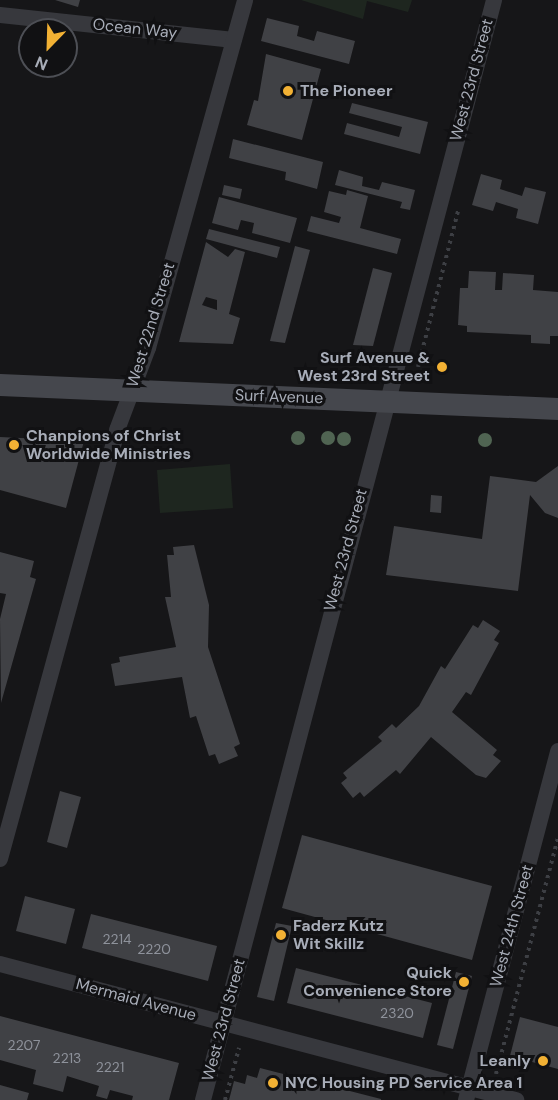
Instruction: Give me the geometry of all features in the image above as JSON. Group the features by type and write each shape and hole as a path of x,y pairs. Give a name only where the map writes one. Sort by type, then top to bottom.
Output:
{"main road":[{"name":"Surf Avenue","path":"0,385 558,409"}],"street":[{"name":"West 22nd Street","path":"0,859 131,392 245,0"},
{"name":"West 23rd Street","path":"203,1100 386,401 494,0"},
{"name":"Ocean Way","path":"0,15 234,40"},
{"name":"West 24th Street","path":"468,1094 558,751"},
{"name":"Mermaid Avenue","path":"0,964 223,1023 468,1094 516,1100"}],"path":[{"path":"496,1074 558,838"},
{"path":"225,1100 239,1048"}],"shaded area":[{"path":"301,0 412,0 408,12 367,1 363,19"},
{"path":"230,464 233,508 160,513 157,470"}],"building":[{"path":"55,0 80,0 78,7"},
{"path":"267,18 299,26 297,36 314,41 317,31 355,41 349,64 261,41"},
{"name":"The Pioneer","path":"266,54 321,69 302,140 247,125 254,100 258,101"},
{"path":"352,103 428,122 420,154 344,134 347,123 399,137 402,127 349,113"},
{"path":"233,139 323,162 317,189 285,180 286,172 229,158"},
{"path":"339,170 363,177 362,186 379,190 382,182 415,190 410,210 400,208 402,202 335,185"},
{"path":"481,174 502,180 500,189 522,196 525,187 546,192 538,224 516,218 518,209 496,202 493,211 472,205"},
{"path":"224,185 242,189 240,199 222,195"},
{"path":"347,190 368,196 360,228 401,239 397,254 307,231 311,216 339,223 341,217 324,212 329,191 346,195"},
{"path":"219,197 297,218 290,243 252,233 254,223 241,220 238,230 212,223"},
{"path":"209,229 280,247 277,258 206,239"},
{"path":"206,242 228,257 235,249 245,252 229,314 240,318 233,344 179,342","holes":["206,297 217,300 217,310 202,305"]},
{"path":"295,246 310,250 285,343 270,341"},
{"path":"373,268 392,273 373,346 353,345"},
{"path":"469,271 496,272 495,290 502,290 503,273 534,275 533,290 558,292 558,336 550,336 550,344 531,343 531,335 467,332 467,326 458,325 460,288 468,288"},
{"path":"0,437 84,441 66,508 0,490"},
{"path":"558,466 558,518 545,513 530,495 518,591 386,575 394,526 482,539 490,476 536,482"},
{"path":"431,495 442,496 441,513 430,512"},
{"path":"194,545 209,605 208,647 240,744 234,747 238,756 219,764 215,754 209,756 196,716 190,718 182,677 115,686 111,664 120,662 119,657 176,647 165,597 171,597 167,555 174,555 173,547"},
{"path":"0,552 34,561 30,577 36,579 1,703 0,619 6,594 0,593"},
{"path":"483,620 500,631 494,640 499,643 471,695 466,692 452,712 497,750 493,755 501,761 486,778 476,775 431,737 400,774 396,770 364,797 360,792 353,798 341,783 347,778 343,773 382,741 378,737 392,724 396,728 419,706 441,666 445,669 473,625 478,628"},
{"path":"60,791 81,797 67,848 47,842"},
{"path":"302,835 492,886 472,960 282,908"},
{"path":"25,896 75,909 66,944 16,931"},
{"path":"91,914 217,946 208,981 82,948"},
{"path":"276,923 292,926 274,1001 257,997"},
{"path":"296,968 432,1003 423,1038 287,1003"},
{"path":"456,972 472,976 453,1049 437,1045"},
{"path":"0,1016 179,1063 169,1100 132,1100 133,1096 110,1090 107,1099 96,1096 99,1086 67,1076 63,1092 33,1084 36,1070 0,1060"},
{"path":"520,1017 558,1027 558,1069 510,1056"},
{"name":"NYC Housing PD Service Area 1","path":"260,1068 381,1100 229,1100 234,1081 245,1084 247,1075 257,1078"},
{"path":"0,1085 29,1093 27,1100 0,1100"}],"place":[{"name":"The Pioneer","path":"288,91"},
{"name":"Surf Avenue & West 23rd Street","path":"442,367"},
{"name":"Chanpions of Christ Worldwide Ministries","path":"14,445"},
{"name":"Faderz Kutz Wit Skillz","path":"281,935"},
{"name":"Quick Convenience Store","path":"464,982"},
{"name":"Leanly","path":"543,1061"},
{"name":"NYC Housing PD Service Area 1","path":"273,1083"}]}
